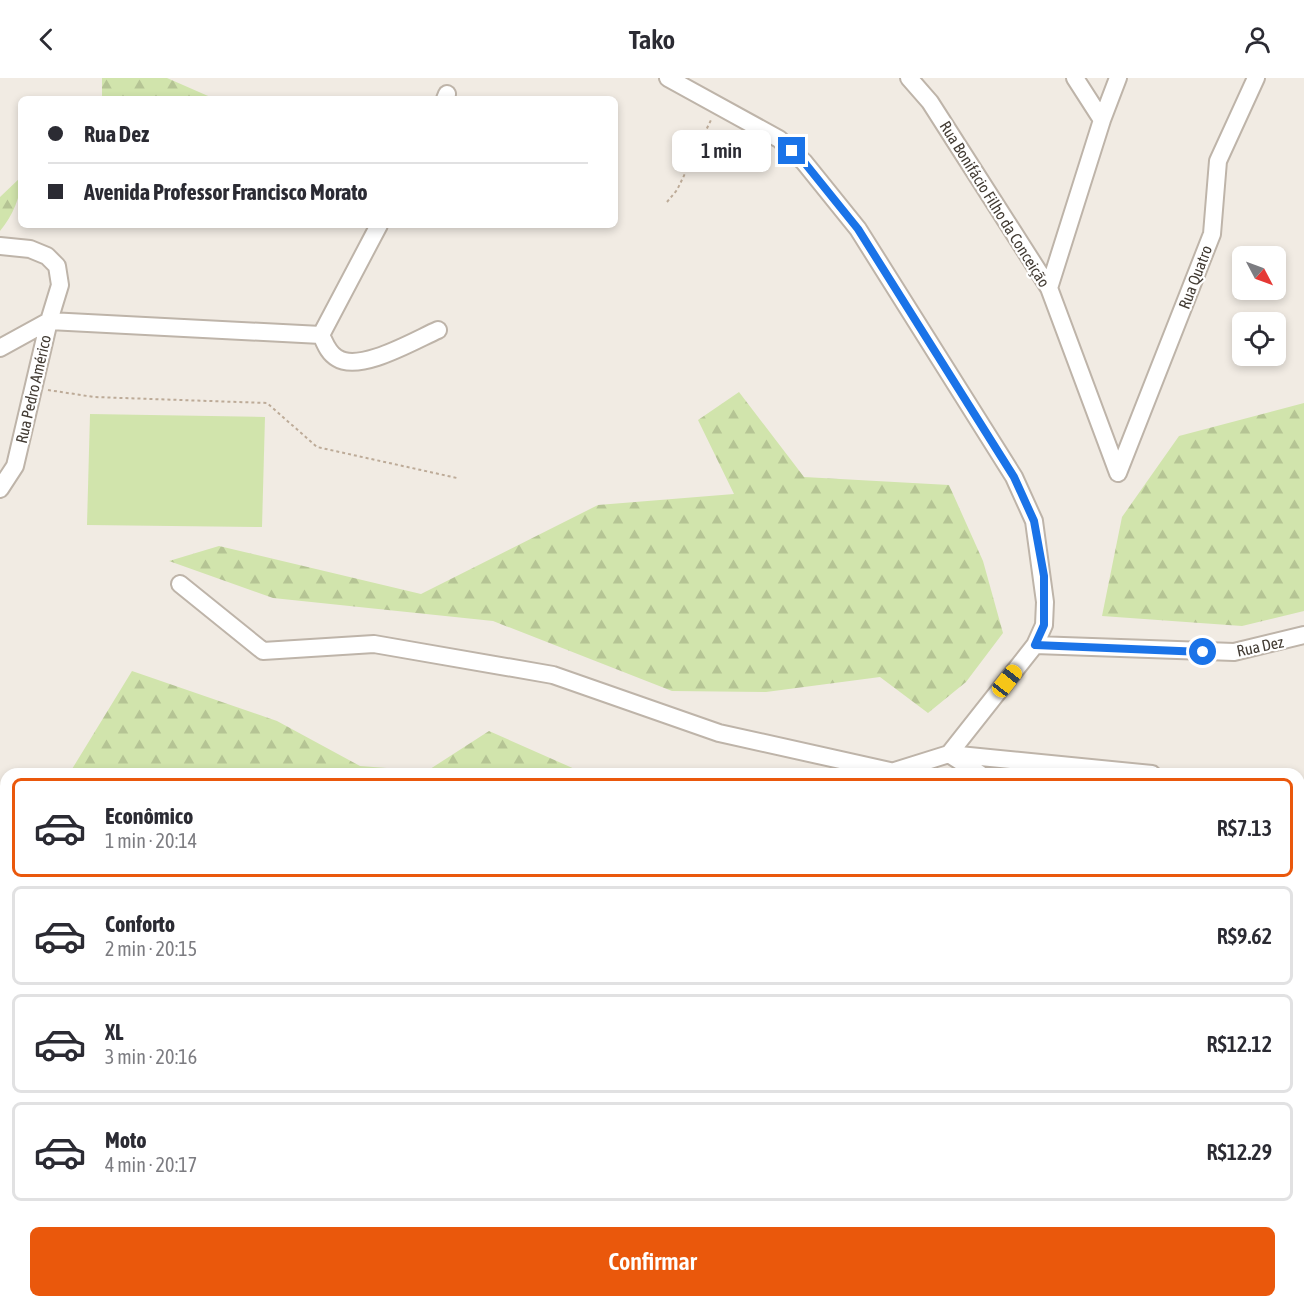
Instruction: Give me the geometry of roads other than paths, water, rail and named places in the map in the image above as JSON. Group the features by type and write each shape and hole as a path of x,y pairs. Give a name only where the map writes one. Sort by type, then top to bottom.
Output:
{"street":[{"path":"668,78 779,139 796,154 858,229 1014,477 1034,521 1044,576 1044,625 1035,645 949,754"},
{"name":"Rua Bonifácio Filho da Conceição","path":"909,78 930,102 1050,288 1118,473"},
{"path":"1075,78 1102,120"},
{"path":"1050,288 1102,120 1118,78"},
{"name":"Rua Quatro","path":"1118,473 1212,234 1218,161 1256,78"},
{"path":"321,335 377,228"},
{"name":"Rua Pedro Américo","path":"0,246 30,249 47,256 57,266 60,285 49,321 15,466 0,489"},
{"path":"0,348 49,321 321,335"},
{"path":"321,335 329,351 337,358 349,362 366,361 438,330"},
{"path":"180,584 263,651 374,644 553,675 719,732 782,745 868,768"},
{"name":"Rua Dez","path":"1035,645 1234,652 1304,635"},
{"path":"949,754 971,768"},
{"path":"903,768 949,754 1091,768"}]}
